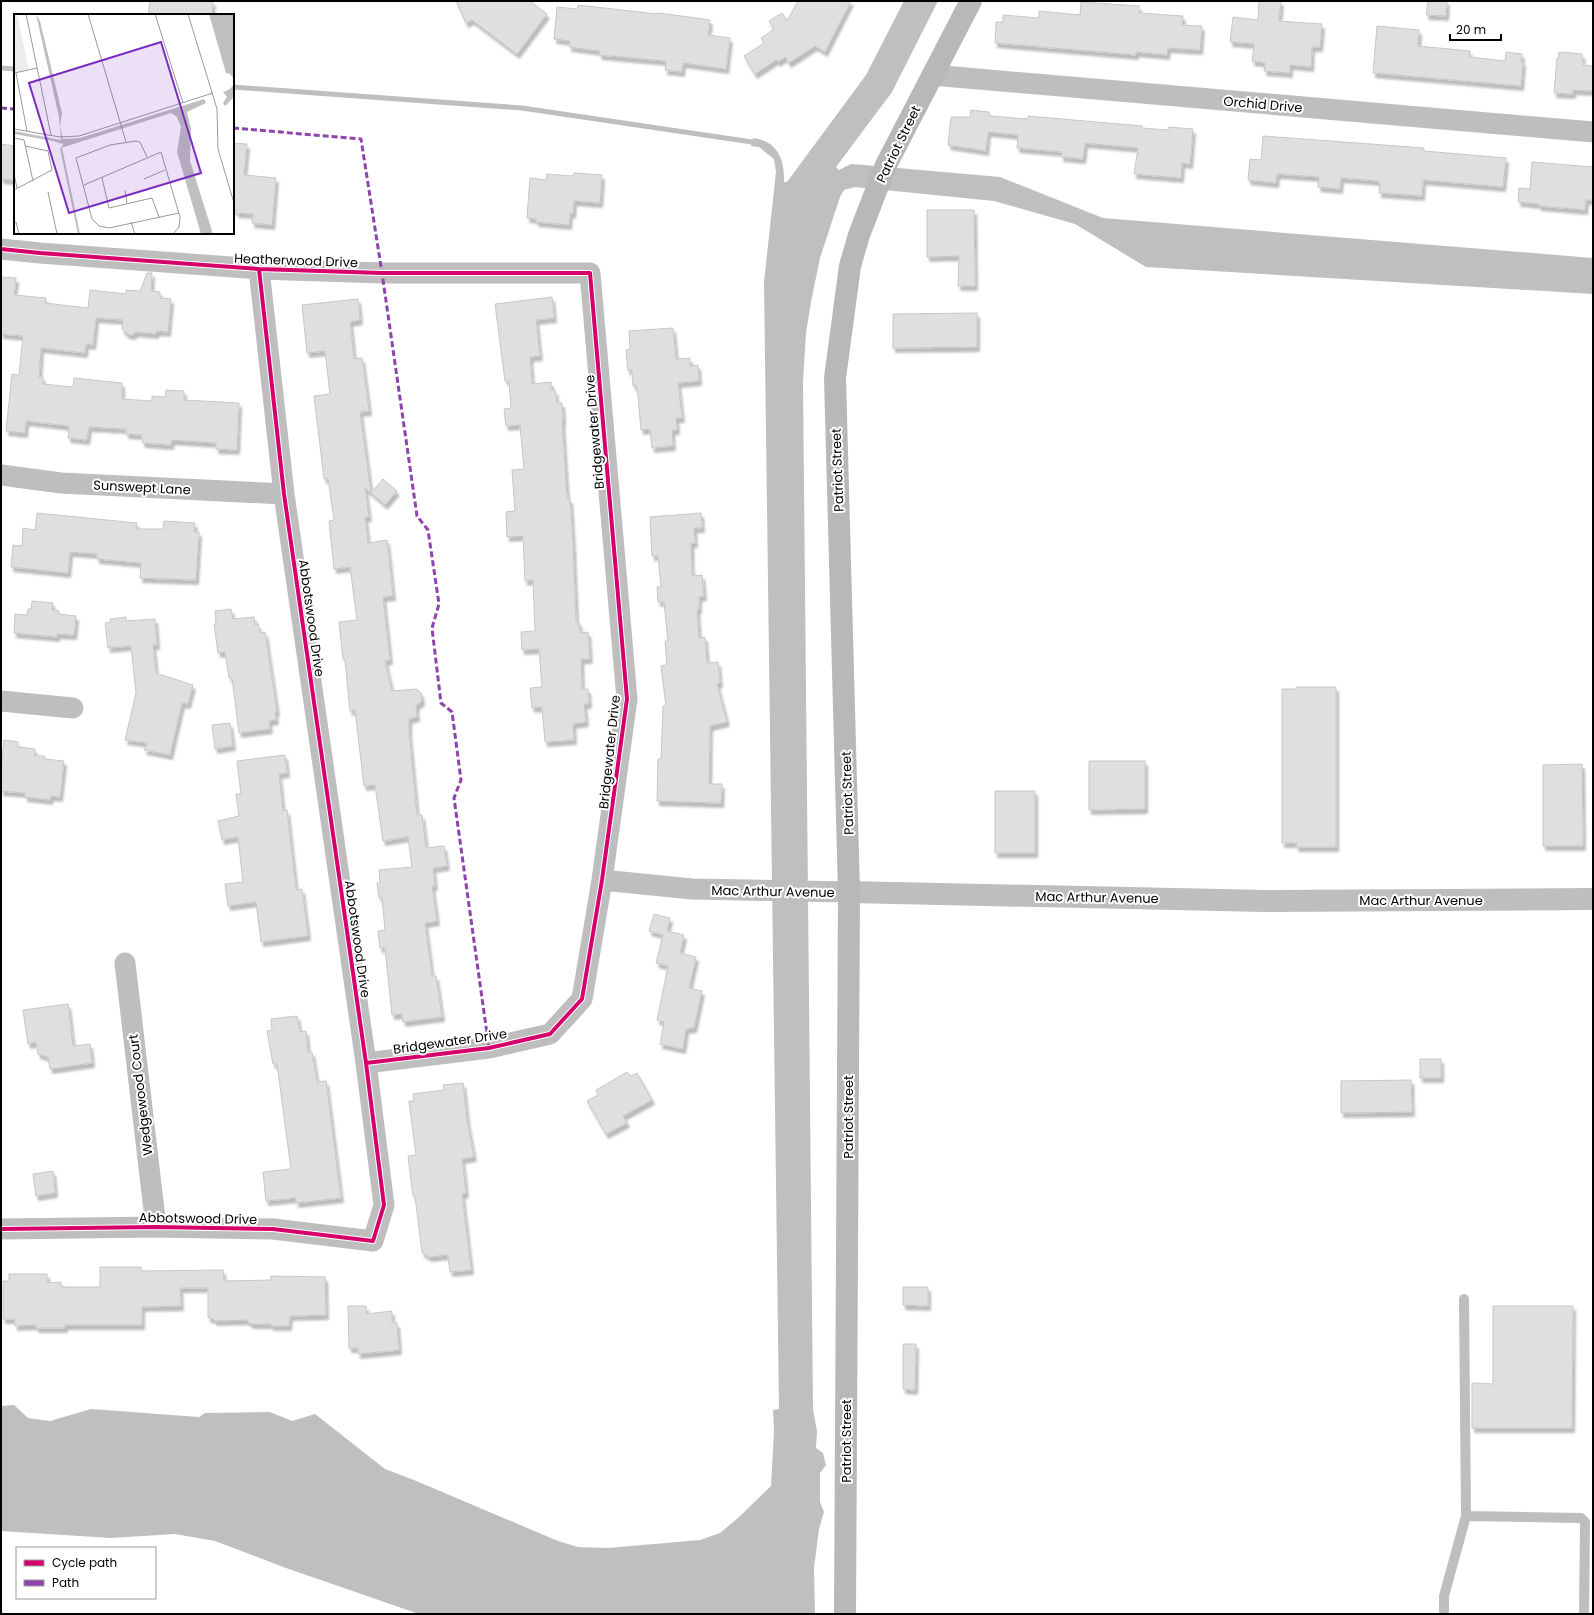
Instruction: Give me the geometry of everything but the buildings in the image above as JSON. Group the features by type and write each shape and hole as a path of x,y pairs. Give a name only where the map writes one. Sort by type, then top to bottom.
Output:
{"main road":[{"name":"Patriot Street","path":"845,1614 849,892 835,378 850,266 875,192 886,165 971,1"}],"street":[{"name":"Orchid Drive","path":"932,75 1593,132"},
{"name":"Heatherwood Drive","path":"1,249 48,254 259,269 382,273 590,273"},
{"name":"Abbotswood Drive","path":"1,1229 156,1226 273,1229 373,1241 384,1205 366,1063 284,494 259,269"},
{"name":"Bridgewater Drive","path":"366,1063 489,1048 550,1034 582,999 602,880 627,699 590,273"},
{"name":"Sunswept Lane","path":"1,475 61,483 284,494"},
{"path":"1,701 73,708"},
{"name":"Mac Arthur Avenue","path":"602,880 692,889 1265,901 1593,899"},
{"name":"Wedgewood Court","path":"125,963 156,1226"}],"lane":[{"path":"1444,1614 1444,1596 1466,1516 1464,1299"},
{"path":"1466,1516 1580,1518 1585,1522 1584,1614"}],"shaded area":[{"path":"904,1 938,1 892,92 836,167 839,170 851,164 1000,177 1103,218 1593,258 1593,294 1146,267 1075,224 994,201 855,187 844,190 840,197 820,258 806,333 803,382 813,1409 817,1431 816,1448 823,1453 826,1465 820,1473 820,1502 824,1512 819,1529 814,1568 815,1614 419,1614 286,1568 215,1541 175,1534 111,1538 1,1531 1,1406 14,1405 28,1418 50,1421 91,1409 199,1417 205,1413 270,1412 292,1421 315,1414 385,1469 558,1541 578,1547 608,1548 700,1540 720,1533 771,1486 774,1431 773,1410 779,1409 764,282 776,172 774,159 759,147 751,146 753,138 768,143 774,147 778,152 783,166 784,182 787,182 866,75"}],"waterway":[{"path":"1,68 14,69"},
{"path":"234,87 522,108 752,142"}],"marked path":[{"path":"1,108 14,109"},
{"path":"234,128 361,139 417,516 428,530 439,604 432,628 441,703 452,712 461,780 454,798 489,1048"}],"cycle path":[{"path":"1,249 259,269 382,273 590,273 627,699 602,880 582,999 550,1034 489,1048 366,1063"},
{"path":"1,1229 156,1227 273,1229 373,1241 384,1205 366,1063 284,494 259,269"}]}
